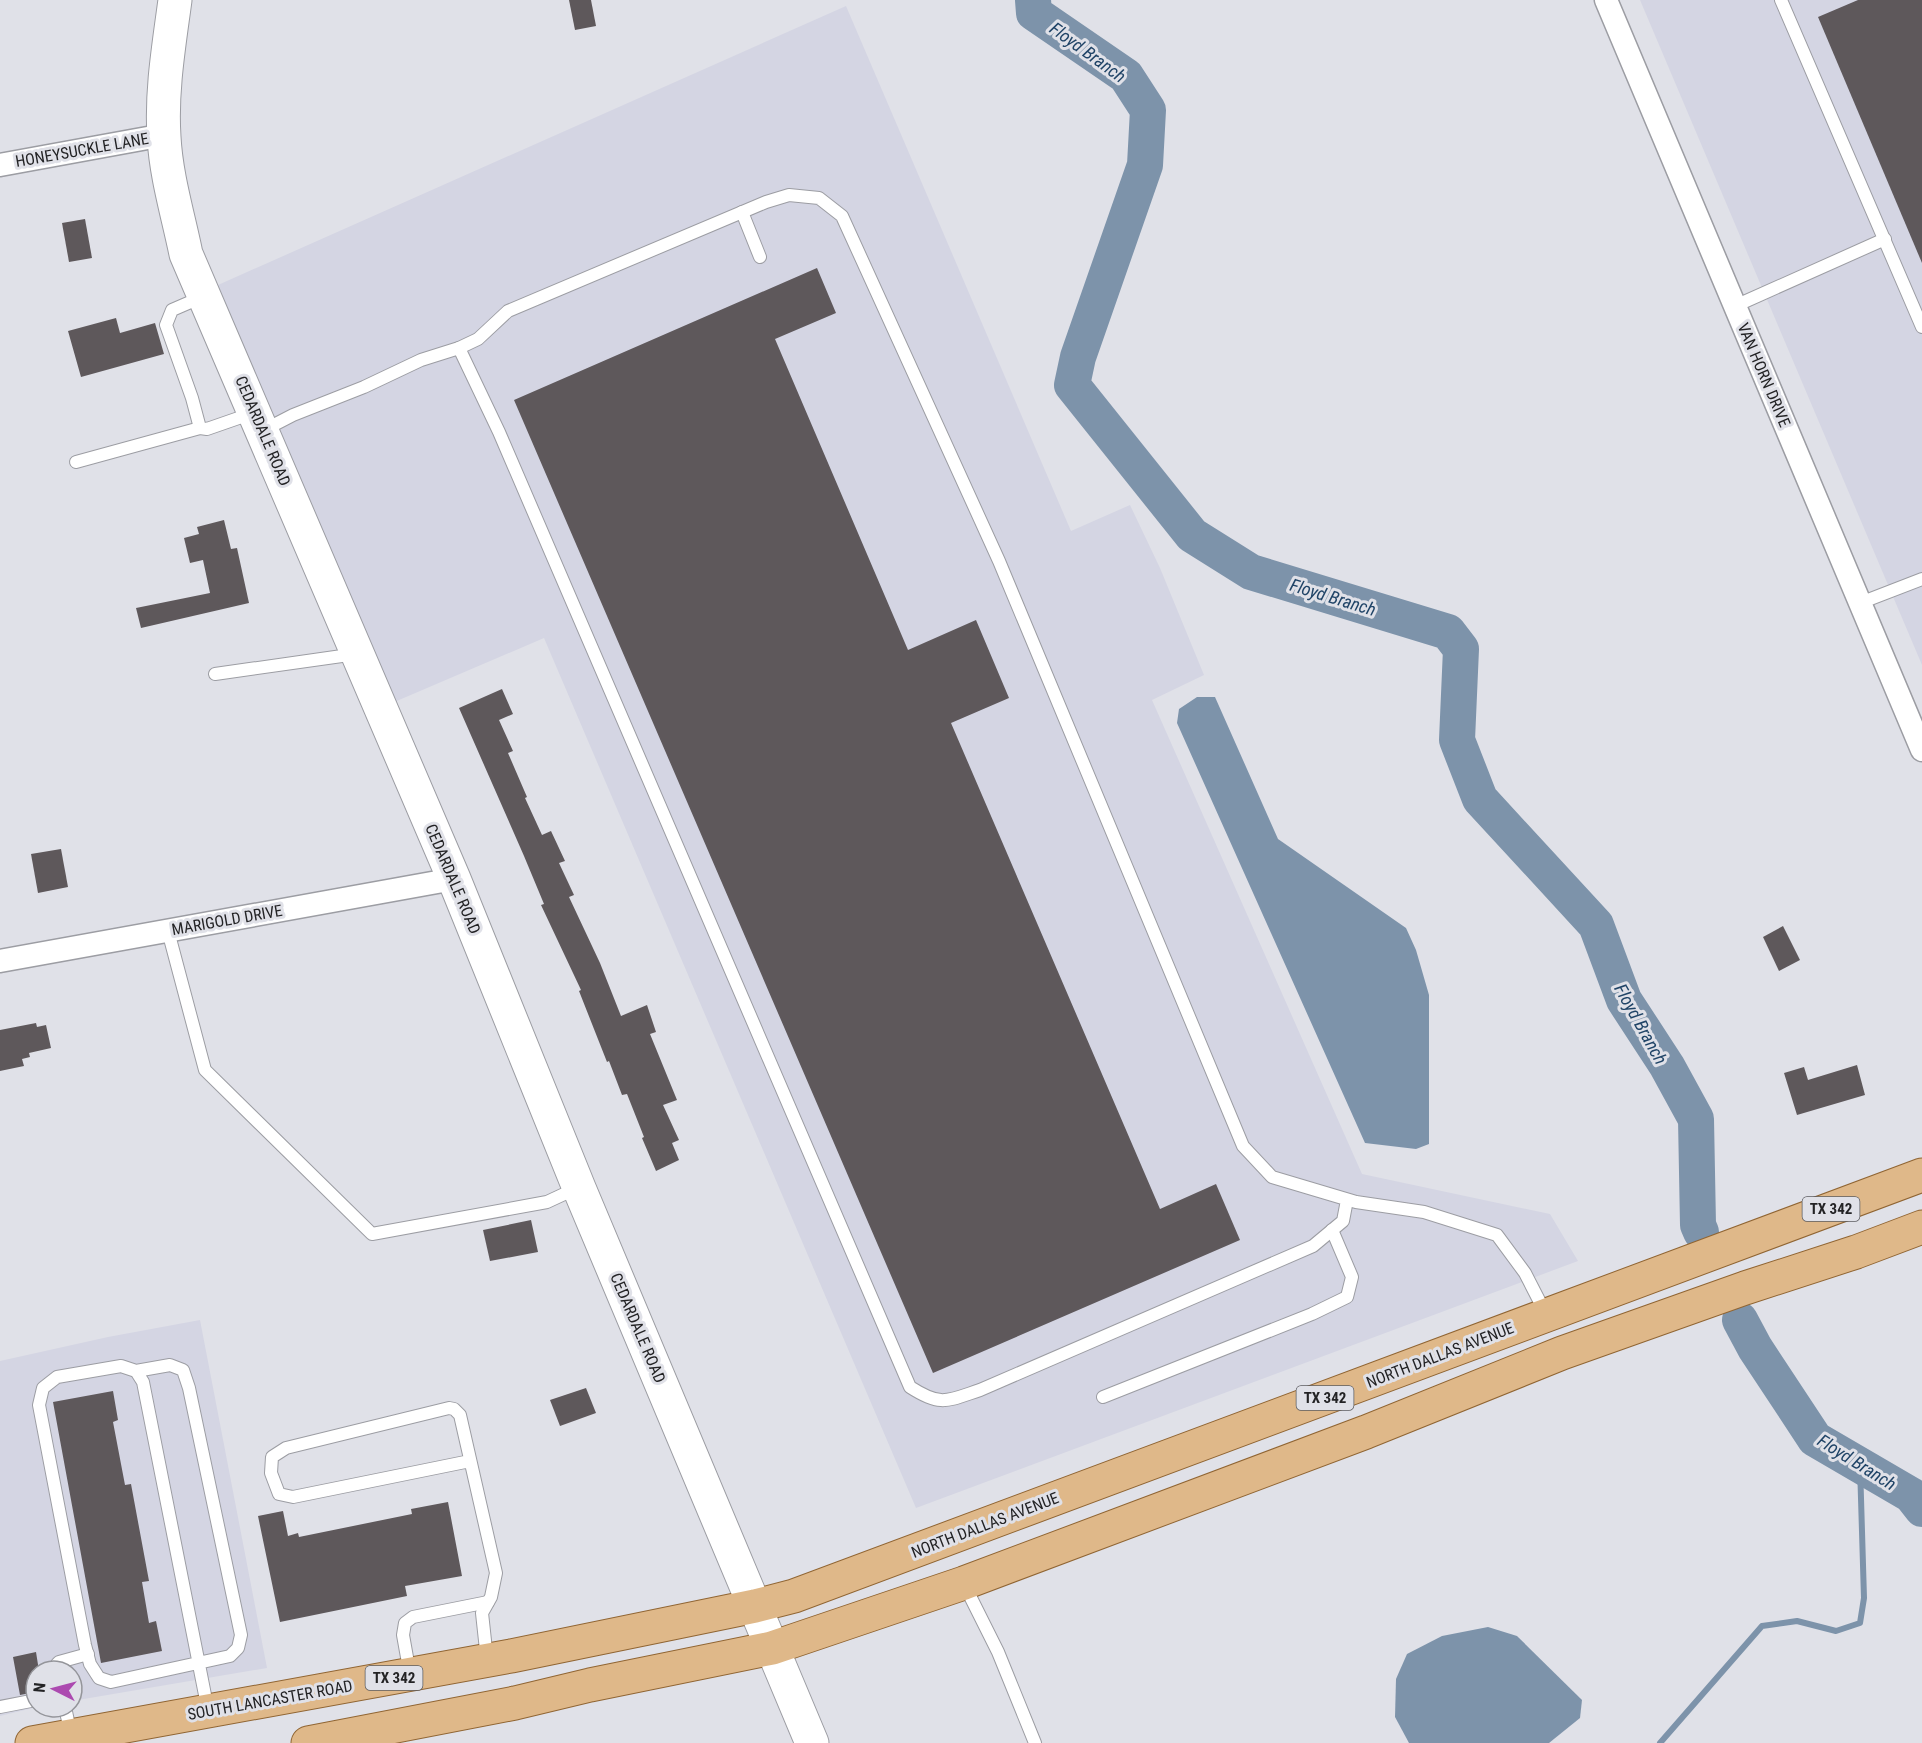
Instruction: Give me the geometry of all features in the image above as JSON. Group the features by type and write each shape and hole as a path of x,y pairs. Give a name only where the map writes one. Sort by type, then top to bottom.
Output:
{"main road":[{"name":"NORTH DALLAS AVENUE","path":"755,1606 794,1596 922,1549 1922,1175"},
{"path":"309,1743 515,1703 590,1685 772,1648 964,1583 1366,1432 1562,1353 1745,1287 1856,1252 1922,1227"},
{"path":"1547,1315 1562,1353"},
{"name":"SOUTH LANCASTER ROAD","path":"32,1743 68,1721 208,1711 488,1661 755,1606"}],"street":[{"name":"CEDARDALE ROAD","path":"175,0 165,77 164,135 166,164 186,254 454,879 579,1188 812,1743"},
{"name":"VAN HORN DRIVE","path":"1606,0 1922,750"},
{"name":"HONEYSUCKLE LANE","path":"0,165 164,135"},
{"name":"MARIGOLD DRIVE","path":"0,961 454,879"}],"lane":[{"path":"1780,0 1922,327"},
{"path":"76,462 200,428 207,429 293,415 364,387 421,360 459,348 478,339 508,311 742,212 789,195 819,198 842,216 999,561 1243,1146 1272,1177 1347,1200 1424,1212 1497,1235 1525,1273 1547,1315"},
{"path":"742,212 760,257"},
{"path":"1735,306 1885,239"},
{"path":"200,428 192,398 166,325 172,310 204,296"},
{"path":"459,348 504,443 910,1387 926,1398 945,1402 980,1390 1313,1246 1342,1221 1347,1200"},
{"path":"1860,603 1922,579"},
{"path":"215,674 357,653"},
{"path":"168,931 205,1070 372,1234 547,1202 579,1188"},
{"path":"1103,1397 1312,1314 1347,1297 1352,1277 1332,1230"},
{"path":"170,1365 183,1370 189,1388 241,1635 238,1648 230,1656 111,1682 99,1678 90,1664 39,1406 43,1388 57,1377 121,1366 136,1371 170,1365"},
{"path":"136,1371 143,1382 208,1711"},
{"path":"470,1461 293,1497 279,1494 271,1473 272,1457 286,1448 448,1408 454,1409 460,1415 496,1573 488,1602 482,1613 488,1661"},
{"path":"964,1583 998,1652 1035,1743"},
{"path":"410,1675 403,1635 405,1623 413,1617 488,1602"},
{"path":"70,1659 88,1654"},
{"path":"0,1707 24,1702"}],"shaded area":[{"path":"1640,0 1922,0 1922,665"},
{"path":"846,6 1071,531 1130,505 1160,568 1204,675 1152,700 1362,1174 1550,1214 1578,1261 916,1508 544,638 392,703 218,285"},
{"path":"200,1320 267,1668 84,1699 84,1659 24,1659 24,1710 0,1716 0,1361 108,1337"}],"water":[{"path":"1197,697 1215,697 1278,839 1406,928 1416,950 1429,995 1429,1144 1416,1149 1365,1143 1177,723 1179,709"},
{"path":"1488,1627 1517,1636 1582,1700 1580,1718 1549,1743 1409,1743 1395,1717 1396,1679 1407,1654 1442,1636"}],"building":[{"path":"569,0 591,0 596,26 575,30"},
{"path":"1858,0 1922,0 1922,263 1818,17"},
{"path":"85,219 92,258 69,262 62,223"},
{"path":"817,268 836,313 775,339 908,650 976,620 1009,698 951,723 1160,1209 1216,1184 1240,1240 933,1373 514,400"},
{"path":"116,318 120,333 155,323 164,354 81,377 68,331"},
{"path":"224,520 231,549 237,548 249,603 141,628 136,608 210,593 203,560 190,563 184,538 199,534 197,527"},
{"path":"502,689 513,714 499,720 513,751 508,753 542,835 551,831 565,861 559,863 574,895 569,897 600,963 621,1016 647,1005 656,1032 650,1034 677,1100 663,1105 679,1140 672,1143 679,1160 656,1171 627,1094 622,1095 609,1061 607,1062 579,991 581,990 541,905 544,904 459,708"},
{"path":"61,849 68,887 38,893 31,854"},
{"path":"1783,926 1800,960 1779,971 1763,937"},
{"path":"36,1023 37,1027 46,1025 51,1048 29,1053 30,1057 22,1059 24,1066 0,1071 0,1030"},
{"path":"1857,1065 1865,1095 1797,1115 1784,1073 1804,1067 1808,1080"},
{"path":"531,1220 538,1252 490,1261 483,1230"},
{"path":"586,1388 596,1413 560,1426 550,1400"},
{"path":"113,1391 118,1420 113,1422 125,1485 131,1484 149,1581 142,1582 149,1623 156,1621 162,1651 101,1663 53,1402"},
{"path":"448,1502 462,1576 405,1586 407,1596 280,1622 258,1516 283,1511 288,1536 298,1533 299,1537 412,1514 411,1509"},
{"path":"36,1652 37,1659 24,1659 24,1694 20,1695 13,1657"}],"waterway":[{"name":"Floyd Branch","path":"1033,0 1034,13 1126,76 1148,110 1145,165 1078,357 1072,385 1192,535 1251,572 1448,632 1461,649 1457,740 1480,799 1596,925 1624,1000 1667,1066 1696,1119 1698,1225 1701,1232"},
{"name":"Floyd Branch","path":"1740,1320 1755,1348 1815,1439 1911,1495 1922,1509"},
{"path":"1660,1743 1762,1626 1797,1621 1836,1631 1860,1623 1864,1598 1860,1465"}]}
